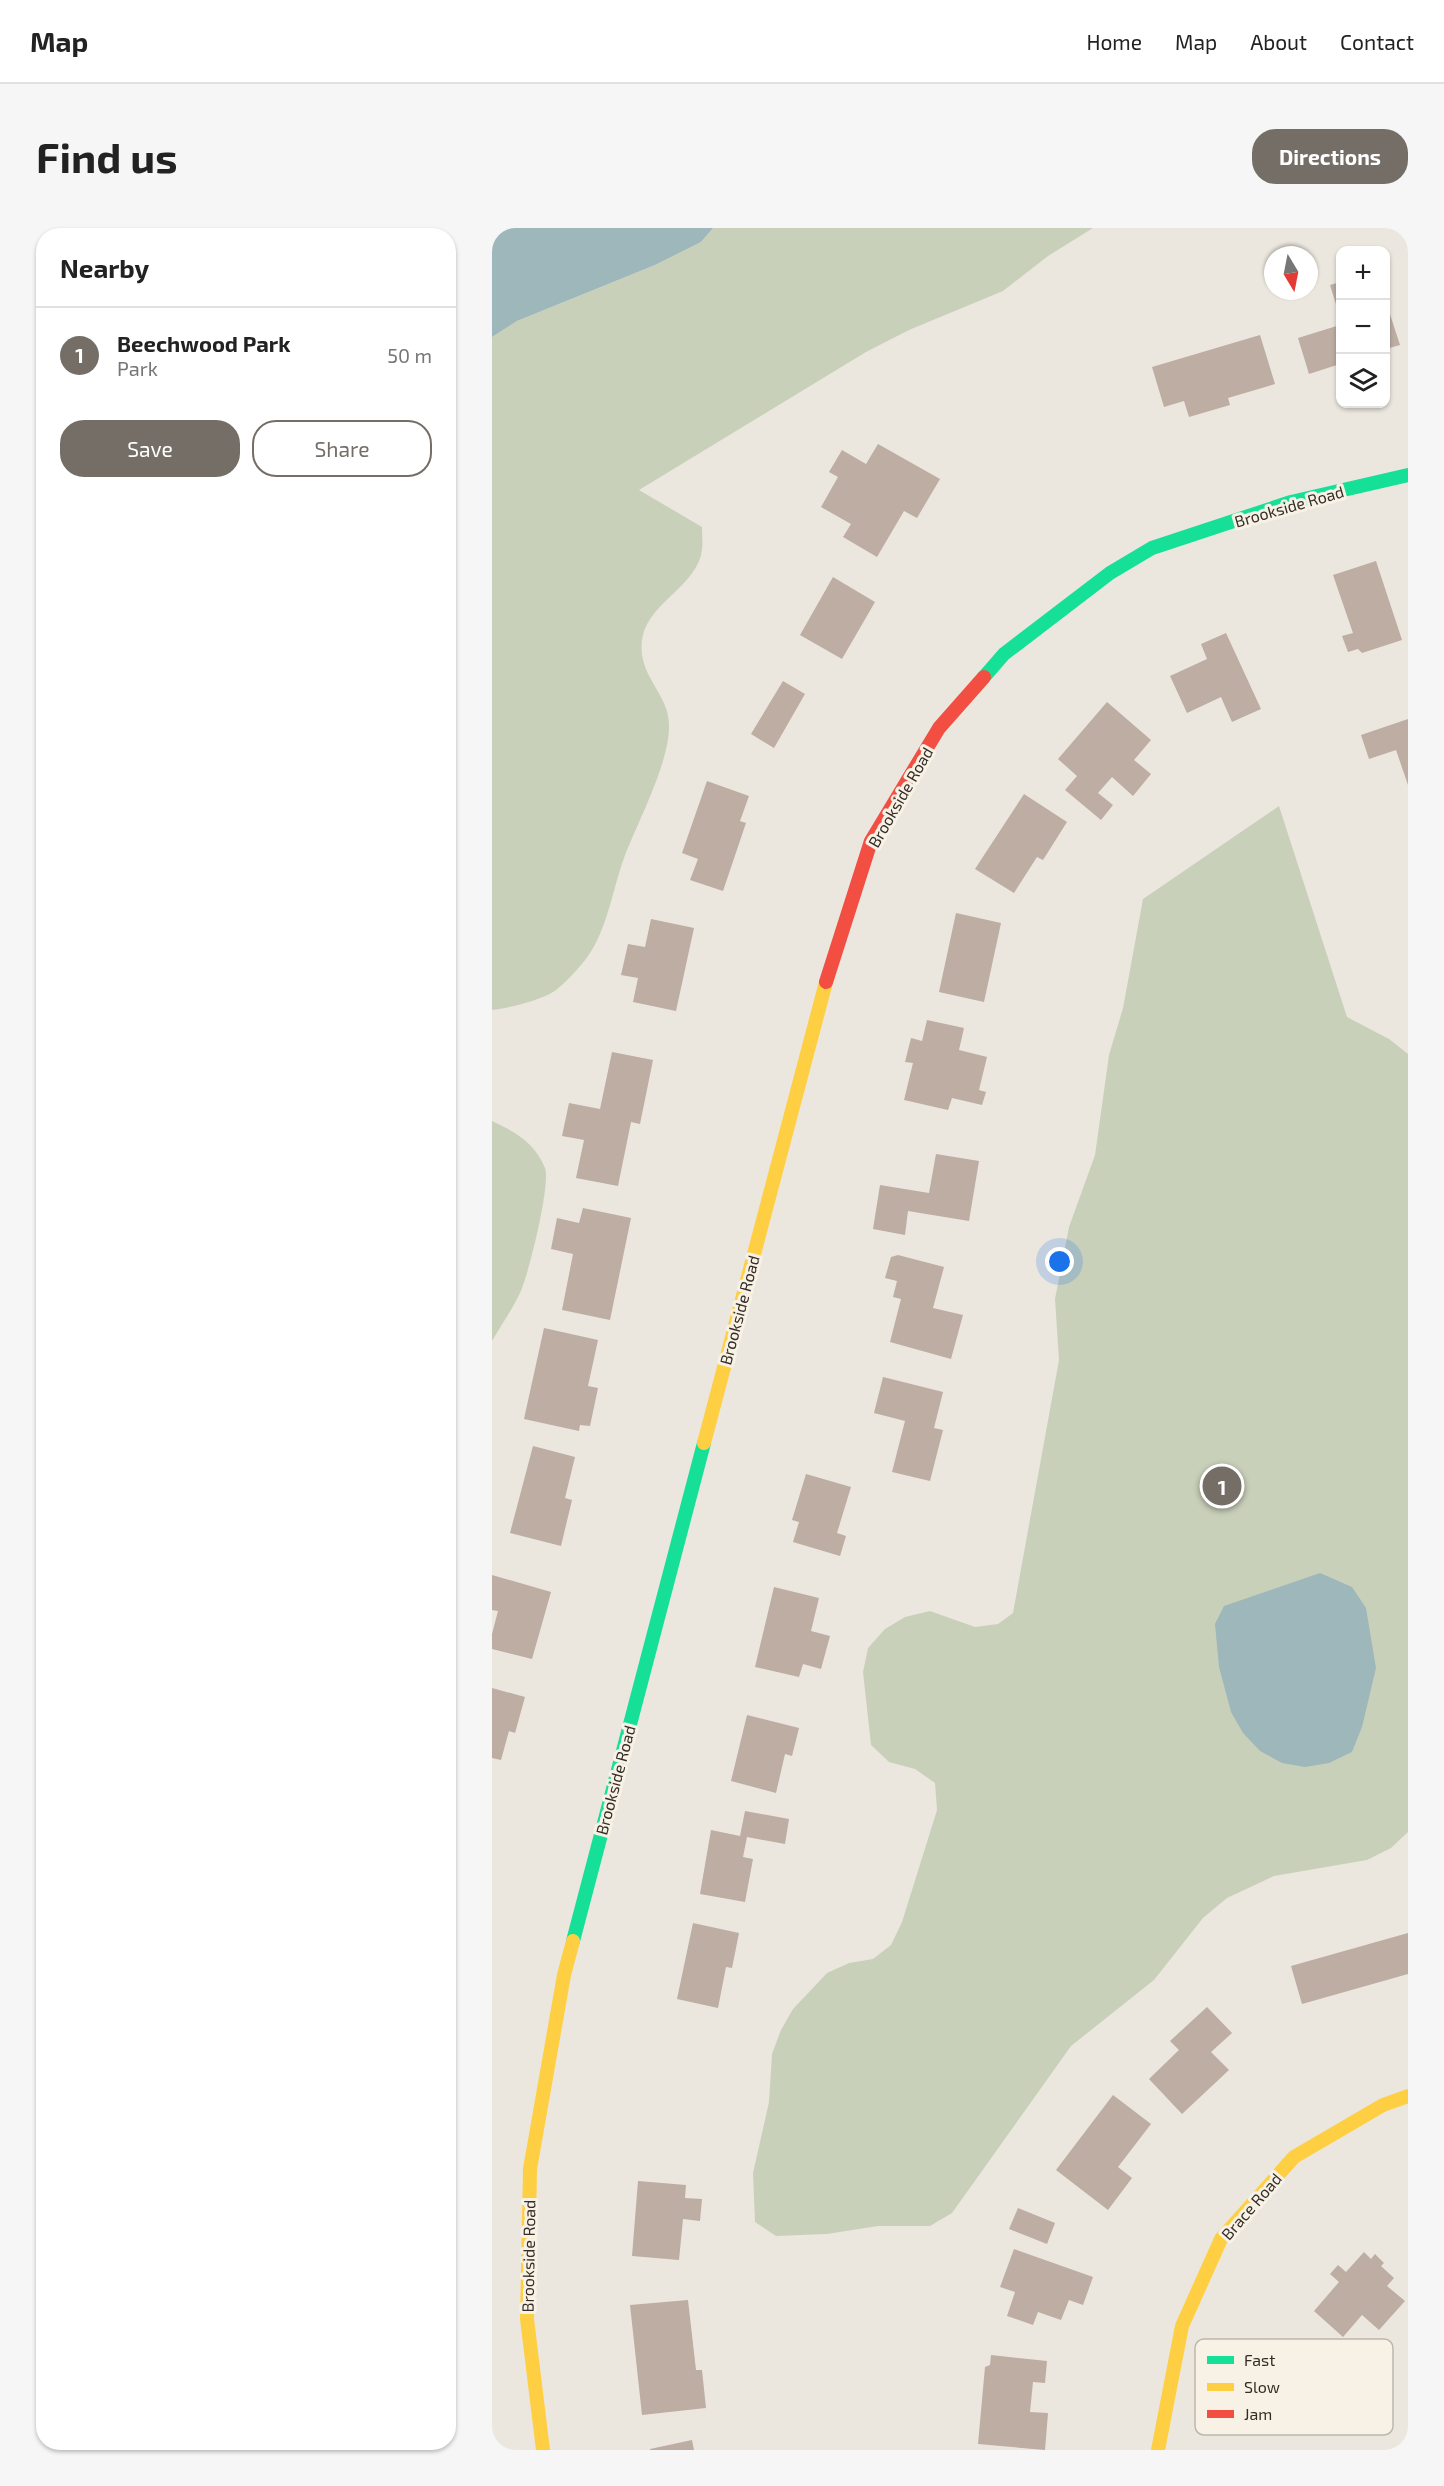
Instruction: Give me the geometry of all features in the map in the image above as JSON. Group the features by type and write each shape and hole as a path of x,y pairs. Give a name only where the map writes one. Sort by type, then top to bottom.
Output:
{"street":[{"name":"Brookside Road","path":"543,2450 527,2319 530,2169 564,1975 824,989 871,840 939,728 1004,654 1110,573 1152,548 1281,506 1408,475"},
{"name":"Brace Road","path":"1158,2450 1182,2326 1221,2239 1294,2157 1383,2105 1408,2096"}],"green space":[{"path":"713,228 1093,228 1048,256 1003,291 909,330 866,352 639,490 702,527 699,562 684,583 655,613 643,635 643,661 668,713 668,740 659,774 624,858 600,934 588,956 572,976 553,992 523,1004 492,1010 492,337 517,321 655,265 701,242"},
{"path":"1279,806 1347,1017 1389,1039 1408,1054 1408,1832 1391,1848 1367,1860 1274,1876 1227,1898 1203,1918 1154,1980 1071,2046 952,2213 930,2226 878,2226 827,2234 776,2236 755,2222 753,2173 769,2102 772,2054 781,2030 793,2009 827,1973 849,1963 873,1959 891,1945 902,1922 937,1810 935,1783 915,1769 889,1762 871,1745 863,1672 868,1648 885,1629 905,1617 930,1611 975,1627 998,1624 1013,1613 1059,1360 1055,1299 1069,1227 1095,1155 1109,1055 1123,1008 1143,899"},
{"path":"492,1121 517,1134 530,1145 541,1159 546,1177 538,1230 524,1284 492,1341"}],"water":[{"path":"492,228 713,228 701,242 655,265 517,321 492,337"},
{"path":"1320,1573 1352,1587 1366,1608 1376,1668 1362,1727 1352,1752 1329,1763 1305,1767 1282,1763 1260,1751 1243,1733 1231,1712 1219,1667 1215,1624 1224,1606"}],"building":[{"path":"1336,283 1336,304 1330,285"},
{"path":"1390,314 1400,345 1390,348"},
{"path":"1336,326 1336,365 1309,374 1298,338"},
{"path":"1260,335 1275,384 1228,398 1230,405 1189,417 1184,401 1164,407 1152,367"},
{"path":"878,444 940,479 917,518 904,511 877,557 843,537 851,524 821,507 838,477 829,472 842,450 866,464"},
{"path":"1376,561 1402,640 1362,653 1358,649 1348,652 1342,636 1353,633 1333,575"},
{"path":"833,577 875,602 842,659 800,635"},
{"path":"1226,633 1261,709 1232,722 1221,697 1187,713 1170,676 1207,659 1201,644"},
{"path":"783,681 805,694 774,748 751,734"},
{"path":"1107,702 1151,740 1134,760 1151,774 1133,796 1112,777 1098,793 1113,805 1101,820 1065,790 1077,776 1058,759"},
{"path":"1408,719 1408,785 1396,750 1369,759 1361,735"},
{"path":"707,781 749,796 740,821 746,823 723,891 690,880 698,859 682,853"},
{"path":"1024,794 1067,822 1043,860 1037,857 1014,893 975,869"},
{"path":"956,913 1001,923 984,1002 939,992"},
{"path":"651,919 694,928 676,1011 633,1002 638,978 621,975 628,944 645,947"},
{"path":"927,1020 964,1028 959,1050 987,1057 979,1090 986,1092 982,1105 952,1098 948,1110 904,1100 913,1063 905,1062 911,1038 922,1041"},
{"path":"612,1052 653,1060 640,1124 631,1122 618,1186 576,1178 584,1140 562,1136 569,1103 600,1109"},
{"path":"936,1154 979,1161 969,1221 908,1211 905,1235 873,1229 880,1185 929,1193"},
{"path":"583,1208 631,1218 610,1320 562,1310 573,1254 551,1249 557,1218 579,1223"},
{"path":"898,1255 944,1267 933,1308 963,1315 951,1359 890,1342 901,1299 893,1297 897,1281 885,1278 891,1257"},
{"path":"544,1328 598,1340 588,1386 598,1388 590,1426 580,1425 579,1431 524,1419"},
{"path":"883,1377 943,1392 934,1428 943,1430 930,1481 892,1472 905,1421 874,1413"},
{"path":"533,1446 575,1457 565,1498 572,1500 561,1546 510,1533"},
{"path":"806,1474 851,1487 837,1533 846,1536 840,1556 793,1542 799,1522 792,1520"},
{"path":"492,1575 551,1592 532,1659 492,1649 492,1634 498,1611 492,1610"},
{"path":"774,1587 819,1598 811,1631 830,1636 821,1669 803,1664 799,1677 755,1667"},
{"path":"492,1688 525,1697 515,1733 509,1731 501,1760 492,1758"},
{"path":"747,1715 799,1728 792,1756 785,1754 776,1793 731,1781"},
{"path":"745,1811 789,1819 785,1844 747,1837 743,1857 753,1859 745,1902 700,1894 711,1830 740,1836"},
{"path":"693,1923 739,1933 732,1968 726,1967 718,2008 677,1999"},
{"path":"1408,1933 1408,1974 1302,2004 1291,1966"},
{"path":"1207,2007 1232,2033 1211,2052 1229,2070 1182,2114 1149,2079 1179,2050 1170,2041"},
{"path":"1113,2095 1151,2124 1118,2167 1132,2178 1108,2210 1056,2170"},
{"path":"638,2181 686,2185 685,2198 702,2199 700,2221 683,2219 679,2260 632,2256"},
{"path":"1018,2208 1055,2223 1047,2244 1009,2229"},
{"path":"1014,2249 1093,2277 1083,2305 1069,2300 1061,2320 1038,2312 1033,2325 1007,2316 1015,2292 1000,2287"},
{"path":"1364,2252 1371,2259 1375,2254 1384,2263 1381,2266 1394,2278 1387,2286 1405,2301 1379,2330 1362,2315 1343,2337 1314,2311 1339,2282 1330,2274 1338,2265 1346,2272"},
{"path":"688,2300 696,2370 702,2370 706,2408 642,2415 630,2305"},
{"path":"991,2355 1047,2361 1045,2383 1033,2382 1030,2412 1048,2413 1045,2450 978,2444 985,2367 990,2365"},
{"path":"692,2440 694,2450 650,2450 650,2449"}],"traffic: fast":[{"path":"984,677 1004,654 1110,573 1152,548 1291,502 1408,475"},
{"path":"573,1941 704,1443"}],"traffic: slow":[{"path":"704,1443 826,982"},
{"path":"543,2450 527,2319 530,2169 564,1975 573,1941"},
{"path":"1158,2450 1182,2326 1221,2239 1294,2157 1383,2105 1408,2096"}],"traffic: jam":[{"path":"826,982 871,841 939,728 984,677"}],"place":[{"name":"Beechwood Park","path":"1222,1486"}]}
